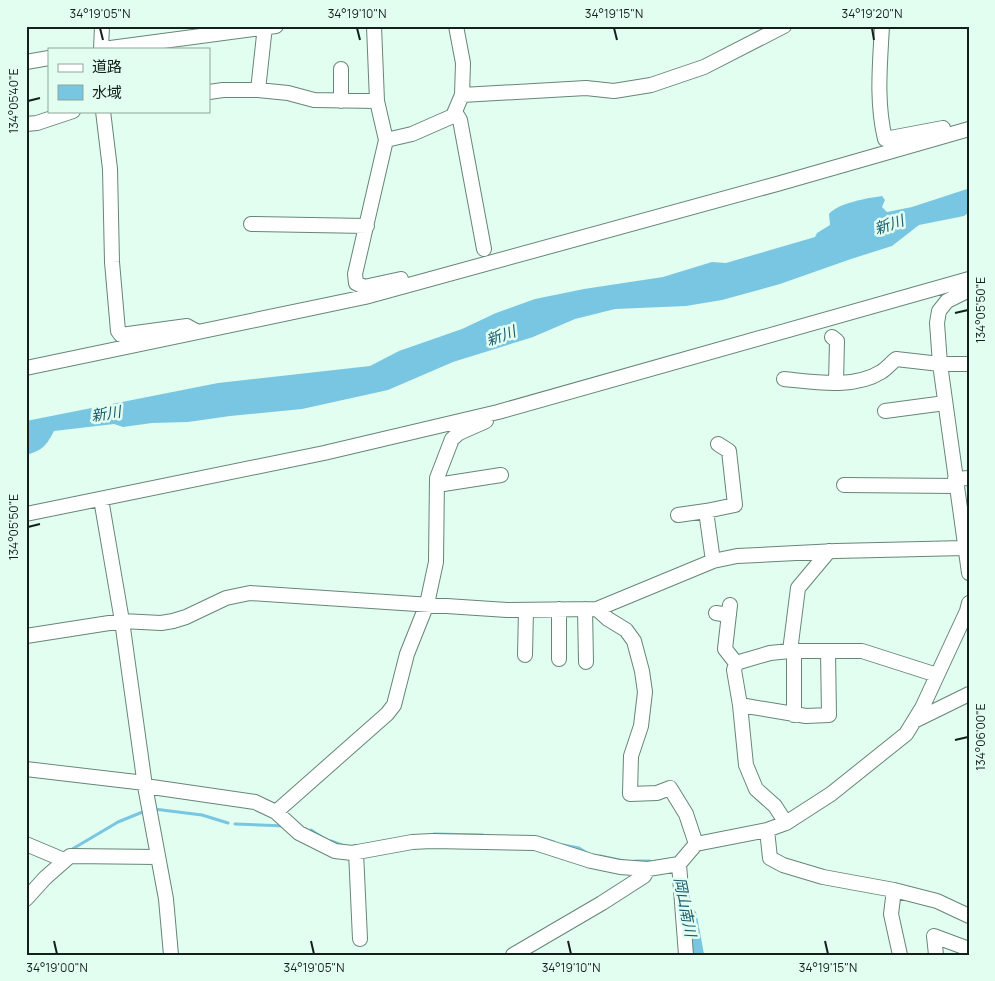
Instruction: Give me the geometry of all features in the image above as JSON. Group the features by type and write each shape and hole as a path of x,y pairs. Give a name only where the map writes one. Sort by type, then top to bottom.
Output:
{"street":[{"path":"102,26 102,48"},
{"path":"289,313 296,304 345,293 356,283 356,274 386,140 377,101 374,26"},
{"path":"386,140 412,134 453,116 462,95 463,63 456,26"},
{"path":"462,95 586,88 614,90 651,85 704,67 784,26"},
{"path":"882,26 879,78 880,117 885,139 969,123"},
{"path":"110,48 269,27 258,90"},
{"path":"26,62 48,58"},
{"path":"341,70 341,101"},
{"path":"210,92 258,90 288,93 314,100 377,101"},
{"path":"26,124 37,123 70,112"},
{"path":"103,112 110,169 112,262 118,331 121,335 187,326 199,333"},
{"path":"455,112 460,120 484,250"},
{"path":"26,368 365,297 436,279 969,129"},
{"path":"251,224 367,226"},
{"path":"356,283 364,287 429,273 436,279"},
{"path":"26,514 324,452 498,412 969,279"},
{"path":"969,290 947,301 939,310 937,322 945,403 960,481 965,548 969,573"},
{"path":"832,337 837,340 836,383"},
{"path":"784,378 822,384 870,378 896,359 940,364 969,364"},
{"path":"885,411 945,403"},
{"path":"276,812 387,714 394,705 407,654 427,604 436,562 437,478 452,439 459,433 488,420 498,412"},
{"path":"678,515 735,505 729,451 718,444"},
{"path":"437,485 501,475"},
{"path":"844,485 960,481"},
{"path":"101,499 122,621 145,784 168,916 171,955"},
{"path":"706,511 713,561"},
{"path":"26,636 122,621 173,622 226,598 250,593 507,610 591,609 713,561 738,556 830,551 965,548"},
{"path":"794,714 792,651 798,588 830,551"},
{"path":"26,769 145,784 255,802 276,812 299,833 335,851 356,852 412,842 432,841 535,843 591,861 620,867 648,869 679,864 696,844 767,830 786,823 830,794 906,734 937,675 969,603"},
{"path":"559,609 559,659"},
{"path":"586,662 591,609"},
{"path":"591,609 626,630 634,641 642,672 645,692 642,726 631,756 630,794 657,794 670,788 686,814 696,844"},
{"path":"525,655 526,610"},
{"path":"725,611 724,649 736,663"},
{"path":"740,705 806,716 829,715 828,651"},
{"path":"736,663 770,652 862,651 937,675"},
{"path":"736,663 734,670 740,705 746,765 756,789 775,806 786,823"},
{"path":"914,721 969,694"},
{"path":"767,830 770,858 783,864 823,877 894,890 937,901 969,916"},
{"path":"26,844 64,860"},
{"path":"356,852 360,939"},
{"path":"26,898 70,856 158,857"},
{"path":"679,864 686,955"},
{"path":"513,955 602,903 644,876 648,869"},
{"path":"894,890 891,914 900,955"},
{"path":"936,955 934,936 969,949"}],"water":[{"name":"新川","path":"967,189 969,190 969,212 964,216 919,225 892,246 780,284 722,300 686,306 615,309 575,319 533,337 453,362 388,390 302,409 188,422 152,423 123,427 114,424 54,431 43,447 26,455 26,421 218,383 370,366 399,351 462,329 496,313 535,299 584,289 663,277 712,262 726,263 815,237 817,233 830,225 829,214 833,210 854,202 882,196 885,200 882,207 887,212 912,207"}],"waterway":[{"path":"154,809 202,815 228,823"},
{"path":"69,851 118,822 145,811"},
{"path":"235,824 285,826"},
{"path":"311,830 323,838"},
{"path":"434,834 483,835"},
{"path":"537,837 554,842"},
{"path":"331,841 347,847 354,846"},
{"path":"563,845 579,848 587,853"},
{"path":"600,856 624,861"},
{"path":"635,861 650,861"},
{"name":"岡山南川","path":"687,917 694,955"}]}
